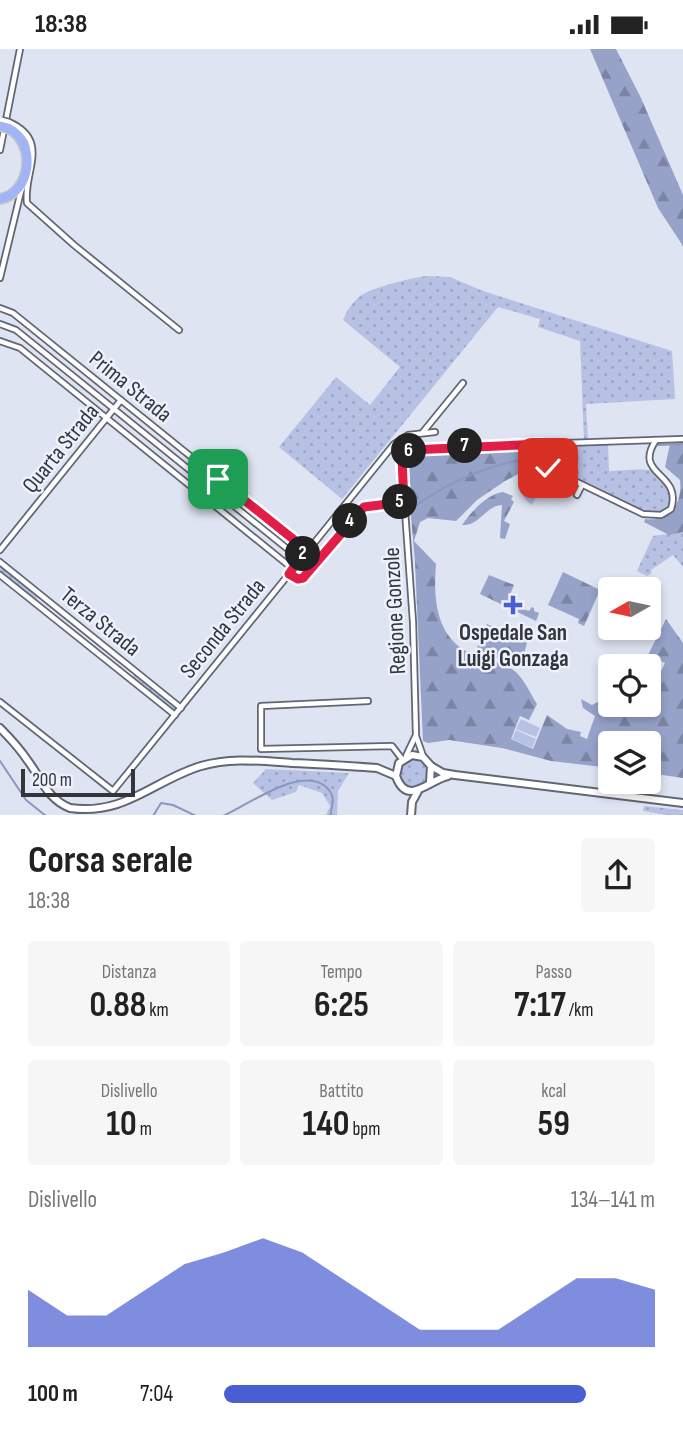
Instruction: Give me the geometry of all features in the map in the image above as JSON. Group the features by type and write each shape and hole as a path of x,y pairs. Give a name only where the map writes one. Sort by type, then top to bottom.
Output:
{"highway":[{"path":"0,199 9,197 22,186 27,158 27,148 18,135 3,124"}],"street":[{"path":"0,150 20,49"},
{"path":"3,124 25,133 32,148 33,165 26,198 30,207 178,330"},
{"path":"0,278 22,186"},
{"name":"Prima Strada","path":"0,307 13,313 298,543 302,549"},
{"name":"Prima Strada","path":"0,324 16,330 300,559"},
{"name":"Prima Strada","path":"0,341 20,348 293,569"},
{"path":"422,433 463,383"},
{"name":"Quarta Strada","path":"0,550 121,400"},
{"path":"302,549 315,542 394,444 404,436 435,432"},
{"name":"Regione Gonzole","path":"423,757 416,736 413,621 402,459 411,450 683,439"},
{"path":"656,440 650,450 651,461 654,466 672,477"},
{"path":"541,444 548,468 643,514 664,514 671,509 678,489"},
{"path":"545,458 547,451 555,444"},
{"path":"577,495 582,485"},
{"path":"289,574 298,579 303,578 364,507 404,502"},
{"name":"Seconda Strada","path":"0,702 113,791 293,569 300,559 302,549"},
{"name":"Terza Strada","path":"0,562 181,708"},
{"name":"Terza Strada","path":"0,575 175,715"},
{"path":"368,701 261,706 261,749 392,746 403,758"},
{"path":"0,728 30,763 52,796 83,814 106,814 133,805 184,773 219,762 241,760 377,768 396,776"},
{"name":"Regione Gonzole","path":"403,758 416,736"},
{"path":"377,768 412,755 423,757 443,773 683,803"},
{"path":"403,758 397,767 398,782 407,790 418,791"},
{"path":"430,782 431,766"},
{"path":"411,815 412,802 418,791 430,782 455,775"}],"shaded area":[{"path":"450,277 483,291 672,351 675,399 586,404 588,441 584,441 580,341 538,327 540,319 498,307 342,499 279,447 336,377 370,405 400,367 343,320 351,305 364,294 413,278"},
{"path":"608,444 609,471 649,470 666,476 675,493 669,506 661,512 646,513 553,470 547,463 548,453 557,446"},
{"path":"537,468 578,486 576,491 545,477 532,505 523,495 521,485 526,475"},
{"path":"683,532 683,567 673,555 651,570 652,573 647,576 637,571 653,536"},
{"path":"0,565 39,596 36,600 0,572"},
{"path":"135,674 176,707 175,711 132,678"},
{"path":"521,719 540,728 536,737 516,729"},
{"path":"516,730 536,739 532,748 512,739"},
{"path":"413,759 423,763 427,773 423,783 413,787 403,783 399,773 403,763"},
{"path":"266,769 349,773 338,791 337,815 326,815 330,806 322,793 299,785 296,792 272,800 253,783"},
{"path":"644,806 683,810 683,815 643,811"}],"green space":[{"path":"590,49 616,49 641,98 683,195 683,246 658,208"},
{"path":"670,444 683,444 683,532 669,535 644,522 645,519 661,518 677,504 680,480 665,467"},
{"path":"539,447 535,465 477,500 456,521 428,518 420,522 414,541 436,564 437,605 445,630 452,641 476,656 516,672 537,704 529,720 520,716 511,739 533,749 547,715 567,729 581,732 580,736 587,739 595,716 583,708 581,699 592,705 598,702 598,717 661,717 661,671 665,663 661,661 661,654 648,654 655,641 662,641 662,627 666,619 683,643 683,778 661,775 661,731 598,731 598,766 551,761 502,748 449,740 428,743 423,741 415,562 406,460 411,454"},
{"path":"503,492 513,496 511,499 514,502 504,521 510,524 505,539 500,538 502,505 496,506 473,522 462,525 485,500"},
{"path":"563,572 598,589 584,626 578,623 579,619 548,605"},
{"path":"489,575 514,585 508,599 519,604 520,601 523,603 521,608 529,611 534,608 534,611 539,613 536,621 480,594"},
{"path":"487,624 527,643 520,667 476,650"}],"waterway":[{"path":"658,445 683,444"},
{"path":"411,509 470,475 501,464 535,458"},
{"path":"0,761 26,800 45,815"},
{"path":"225,815 274,789 302,781 314,781 328,789 333,799 330,815"},
{"path":"154,815 161,803 173,805 194,815"}],"place":[{"name":"Ospedale San Luigi Gonzaga","path":"513,605"}],"route":[{"path":"218,479 298,543 303,554 289,574 301,579 364,507 404,502 402,459 408,451 426,447 541,444 548,468"}]}
